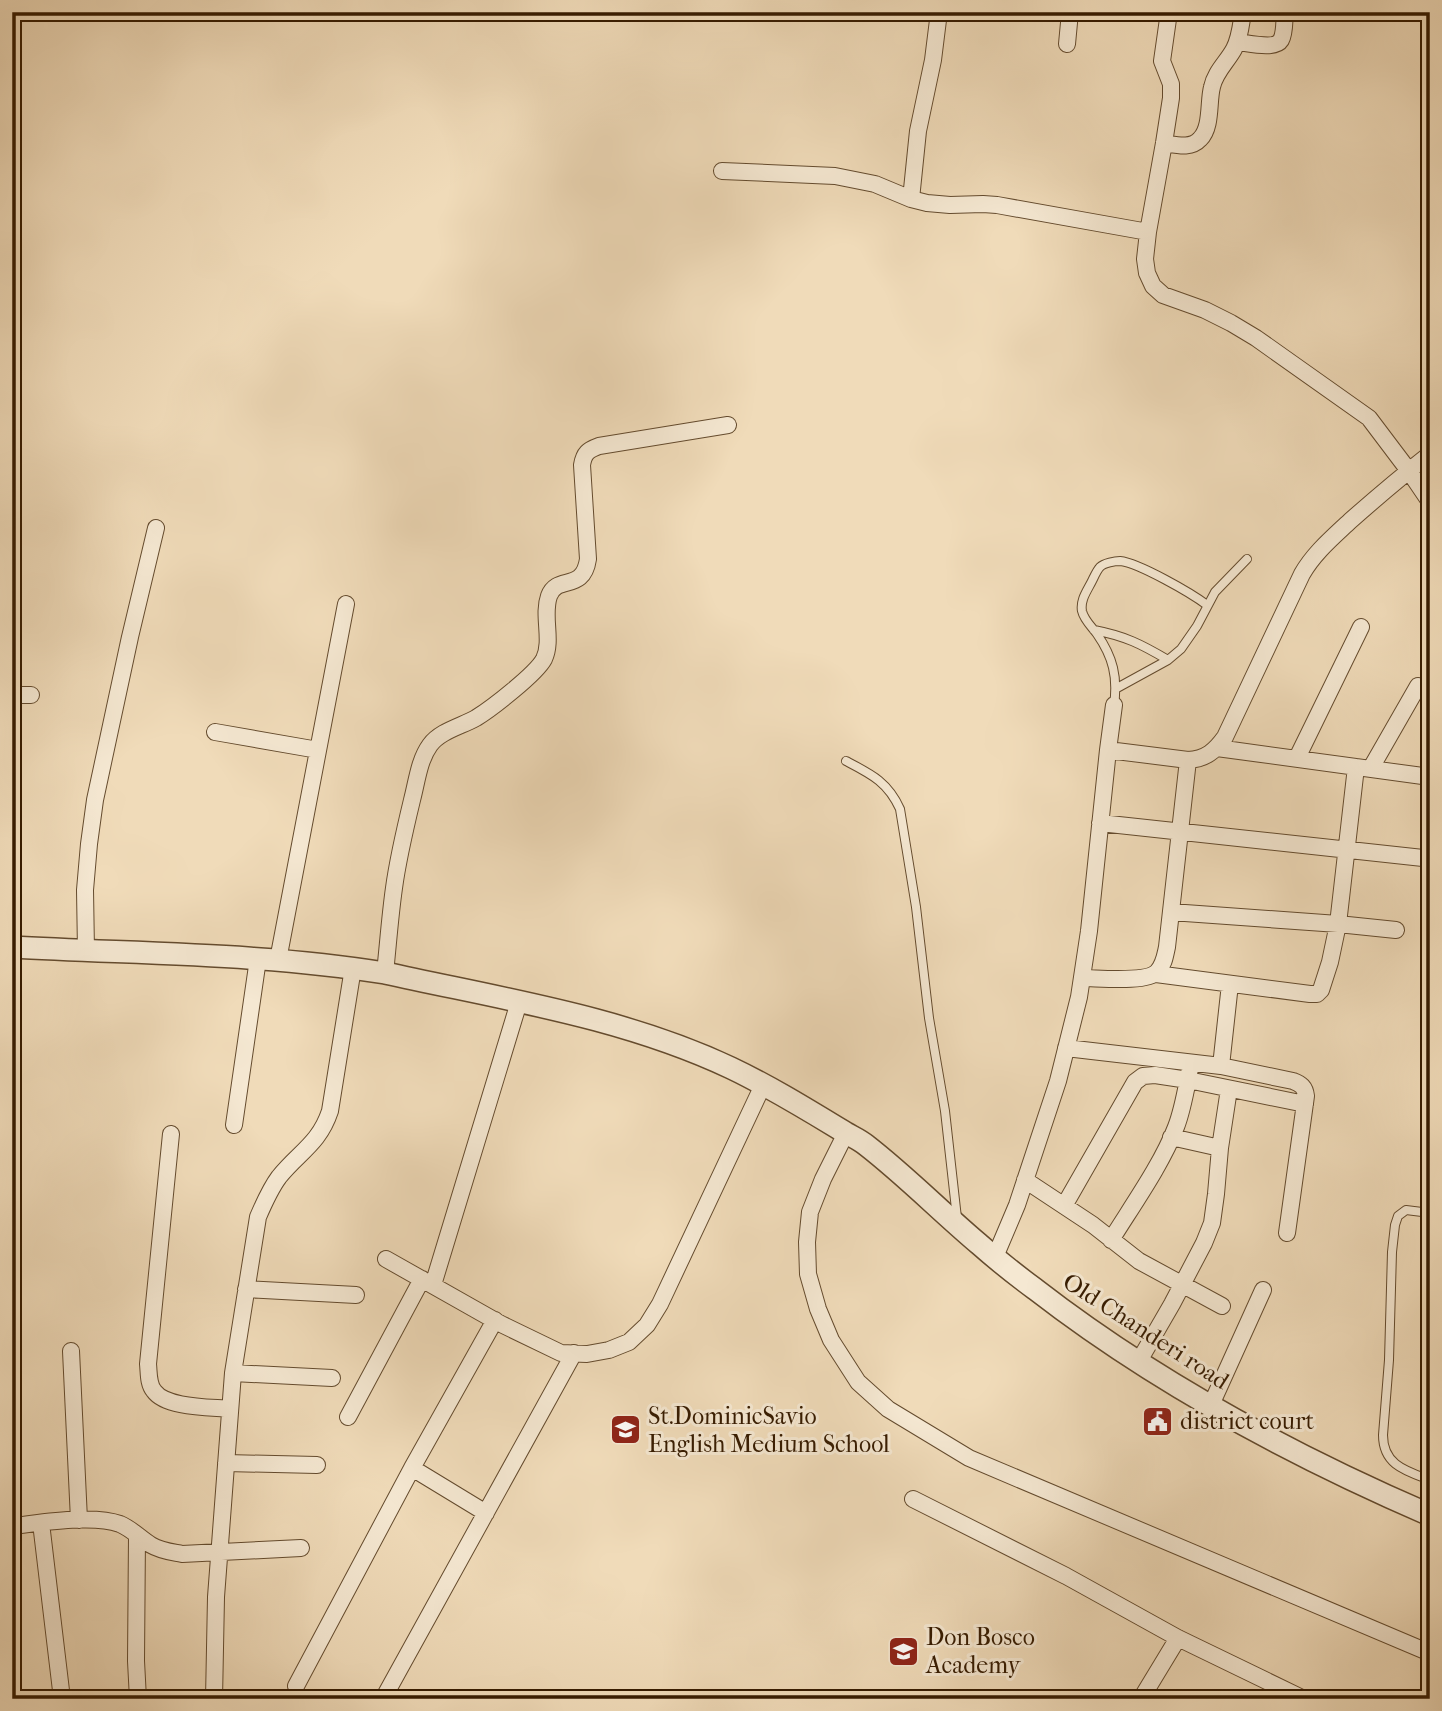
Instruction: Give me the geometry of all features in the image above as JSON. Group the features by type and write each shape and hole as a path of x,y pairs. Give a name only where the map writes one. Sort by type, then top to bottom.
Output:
{"street":[{"path":"911,199 918,131 933,61 939,12"},
{"path":"1067,44 1070,12"},
{"path":"1169,12 1162,61 1171,84 1171,99 1145,259 1153,286 1163,295 1205,310 1256,338 1369,418 1430,502"},
{"path":"1164,143 1183,146 1194,144 1202,137 1206,130 1212,85 1237,42 1243,12"},
{"path":"1237,42 1268,46 1278,44 1282,39 1285,12"},
{"path":"722,171 835,176 876,184 927,203 997,205 1148,232"},
{"path":"385,973 396,876 423,756 432,741 477,717 537,670 546,656 549,594 564,583 581,577 586,570 588,559 582,465 584,456 589,450 599,446 727,425"},
{"path":"1108,750 1188,760 1209,755 1217,748 1225,737 1310,560 1370,503 1430,454"},
{"path":"86,951 85,890 95,800 156,528"},
{"path":"234,1125 268,960 318,750 346,604"},
{"path":"1297,758 1361,627"},
{"path":"1082,978 1145,978 1156,974 1317,994 1326,980 1338,924 1347,850 1364,768 1418,686"},
{"path":"12,695 31,695"},
{"path":"995,1257 1017,1205 1058,1081 1082,978 1114,705"},
{"path":"215,732 318,750"},
{"path":"1217,748 1430,776"},
{"path":"1156,974 1163,964 1167,947 1188,760"},
{"path":"1100,822 1423,858"},
{"path":"1171,912 1396,930"},
{"name":"Old Chanderi road","path":"12,947 176,954 353,968 606,1022 669,1041 731,1068 856,1139 1036,1290 1139,1361 1211,1405 1325,1467 1430,1515"},
{"path":"214,1699 215,1608 233,1373 258,1217 279,1177 318,1137 325,1126 330,1111 353,968"},
{"path":"1221,1066 1230,984"},
{"path":"348,1417 428,1282 519,1002"},
{"path":"1066,1048 1221,1066 1298,1083 1305,1090 1305,1104 1287,1233"},
{"path":"1111,1240 1171,1137 1182,1107 1192,1063"},
{"path":"1064,1206 1139,1078 1155,1075 1188,1080 1305,1104"},
{"path":"386,1259 495,1320 561,1353 587,1354 609,1350 629,1342 647,1325 660,1304 763,1085"},
{"path":"1139,1361 1204,1243 1212,1223 1229,1088"},
{"path":"172,1134 149,1350 149,1378 152,1390 160,1398 176,1403 230,1409"},
{"path":"1171,1137 1220,1149"},
{"path":"856,1139 823,1179 810,1212 808,1274 831,1340 858,1382 888,1409 969,1458 1430,1653"},
{"path":"1025,1180 1093,1225 1139,1261 1223,1306"},
{"path":"246,1289 356,1295"},
{"path":"1211,1405 1263,1290"},
{"path":"296,1686 412,1468 495,1320"},
{"path":"71,1351 79,1520"},
{"path":"383,1699 574,1353"},
{"path":"233,1373 332,1378"},
{"path":"226,1464 317,1465"},
{"path":"412,1468 486,1513"},
{"path":"913,1499 1066,1576 1178,1638 1304,1699"},
{"path":"12,1526 79,1520 113,1521 163,1551 182,1554 301,1548"},
{"path":"41,1523 62,1699"},
{"path":"137,1535 138,1699"},
{"path":"1141,1699 1178,1638"}],"lane":[{"path":"1117,688 1168,660 1181,649 1215,592 1247,559"},
{"path":"1114,705 1117,688 1111,660 1106,647 1082,611 1083,599 1100,567 1119,561 1132,564 1193,594 1207,605"},
{"path":"1094,630 1120,635 1168,660"},
{"path":"846,761 874,775 886,785 900,809 916,907 929,1018 945,1111 957,1225"},
{"path":"1430,1213 1406,1210 1398,1216 1395,1225 1383,1435 1383,1445 1392,1461 1400,1468 1430,1480"}],"place":[{"name":"district court","path":"1157,1421"},
{"name":"St.DominicSavio English Medium School","path":"625,1430"},
{"name":"Don Bosco Academy","path":"903,1651"}]}
